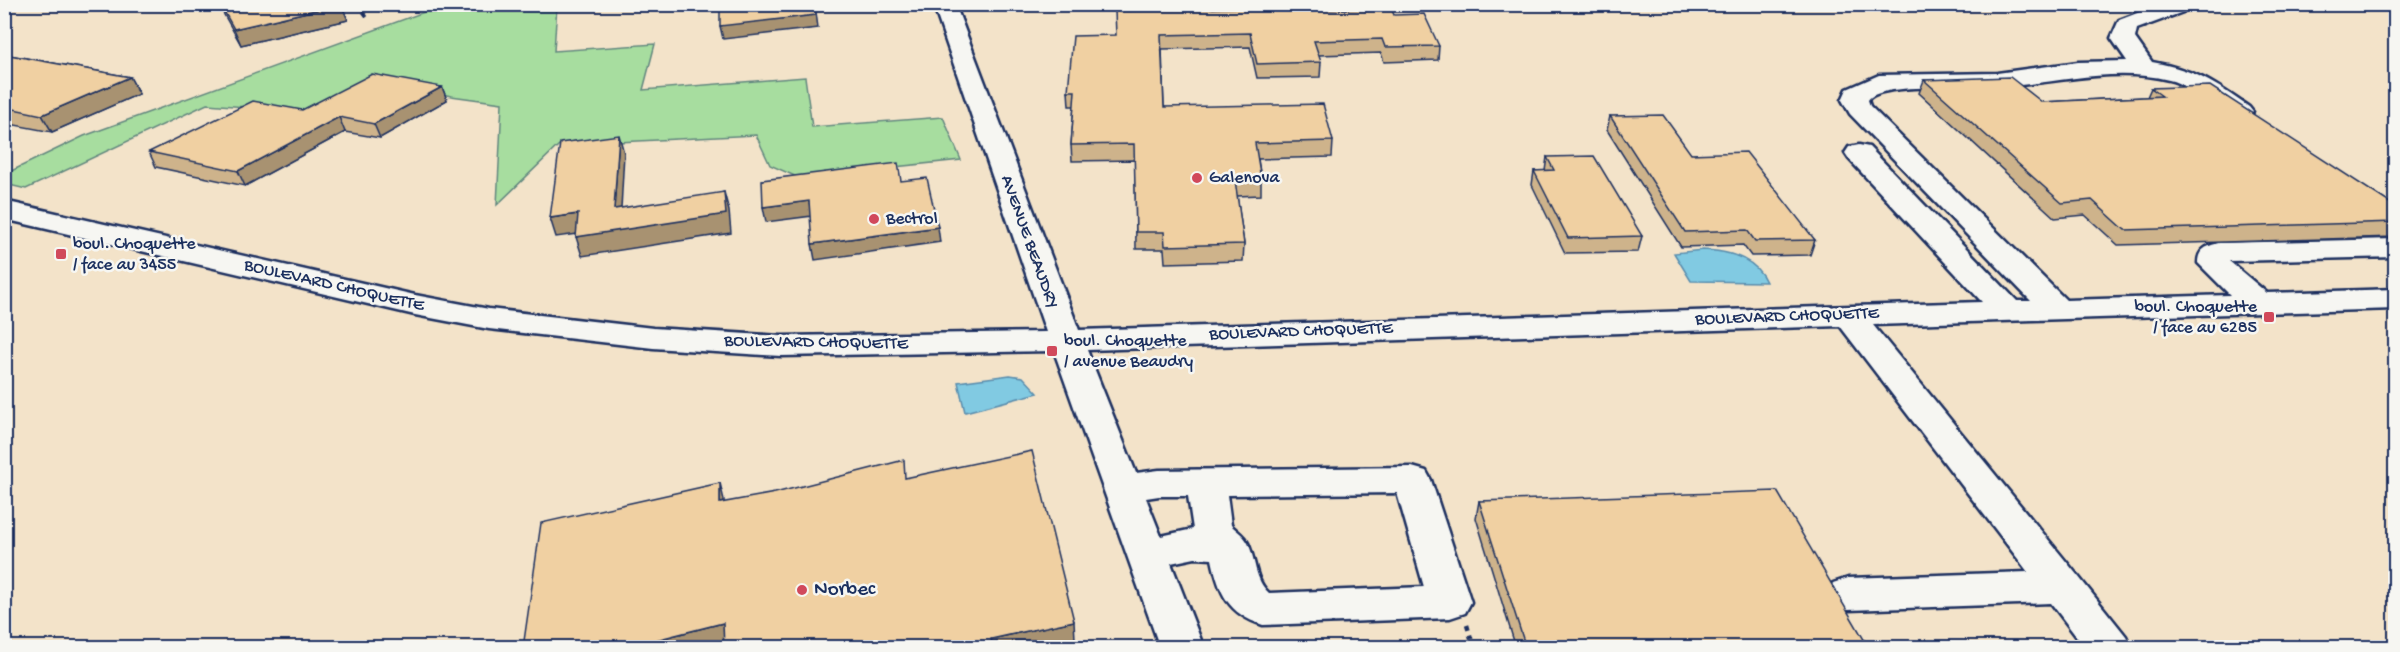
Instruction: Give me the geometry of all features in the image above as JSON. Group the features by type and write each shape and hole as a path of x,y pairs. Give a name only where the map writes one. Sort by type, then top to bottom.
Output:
{"street":[{"name":"AVENUE BEAUDRY","path":"944,4 1052,305 1067,339 1182,648"},
{"path":"2144,68 2123,38 2127,25 2175,7 2176,4"},
{"path":"2057,309 1859,109 1855,100 1856,94 1864,87 1879,82 1997,80 2078,69 2144,68 2177,74 2195,81 2262,126"},
{"path":"1859,153 2007,310"},
{"name":"BOULEVARD CHOQUETTE","path":"4,210 414,306 551,327 653,338 781,346 2396,299"},
{"path":"2259,303 2220,272 2213,263 2213,256 2219,252 2396,248"},
{"path":"1848,315 2110,648"},
{"path":"1123,488 1159,483 1412,480 1450,602 1263,609 1252,605 1242,592 1229,546 1216,538 1210,526 1207,483"},
{"path":"1148,554 1195,543 1229,546"},
{"path":"1848,594 2063,587"}],"path":[{"path":"1465,615 1474,648"}],"shaded area":[{"path":"4,5 2395,5 2395,647 5,647"}],"green space":[{"path":"446,4 557,5 554,51 655,44 643,90 805,77 812,127 943,117 961,160 797,177 770,165 756,135 559,145 497,205 502,103 451,96 376,78 310,112 207,104 26,189 5,184 5,174 84,136"}],"water":[{"path":"1703,250 1731,254 1748,261 1761,273 1766,282 1691,281 1674,253"},
{"path":"1010,375 1023,377 1038,393 965,412 958,382"}],"building":[{"path":"220,4 341,4 234,29"},
{"path":"720,4 815,4 816,15 720,26"},
{"path":"1309,6 1310,10 1391,8 1394,15 1424,14 1439,46 1385,47 1382,39 1314,41 1321,62 1257,64 1250,33 1161,35 1164,107 1323,104 1333,141 1255,143 1261,179 1235,180 1244,244 1165,246 1164,232 1136,232 1134,144 1071,145 1075,91 1068,91 1073,36 1116,35 1115,11"},
{"path":"4,54 130,77 42,115 4,107"},
{"path":"372,74 442,87 374,124 339,117 238,171 149,152 253,101 302,110"},
{"path":"2010,77 2042,102 2162,96 2151,88 2210,86 2396,207 2396,222 2125,230 2092,200 2062,203 1924,80"},
{"path":"1663,115 1691,154 1746,152 1815,240 1755,241 1747,230 1685,232 1610,116"},
{"path":"619,135 614,209 724,192 726,214 576,237 578,214 550,218 560,143"},
{"path":"1594,156 1642,236 1568,238 1534,171 1554,170 1547,157"},
{"name":"Bectrol","path":"898,163 901,181 927,178 938,227 812,244 809,201 763,207 762,180"},
{"name":"Norbec","path":"1032,451 1074,621 991,639 993,648 724,648 723,623 624,648 523,648 541,523 720,483 720,503 775,493 904,460 905,478"},
{"path":"1777,491 1869,648 1526,648 1479,501"}],"railway":[{"path":"357,4 367,17"}],"place":[{"name":"Galenova","path":"1197,178"},
{"name":"Bectrol","path":"874,219"},
{"name":"boul. Choquette / face au 3455","path":"61,254"},
{"name":"boul. Choquette / face au 6285","path":"2269,317"},
{"name":"boul. Choquette / avenue Beaudry","path":"1052,351"},
{"name":"Norbec","path":"802,590"}]}
